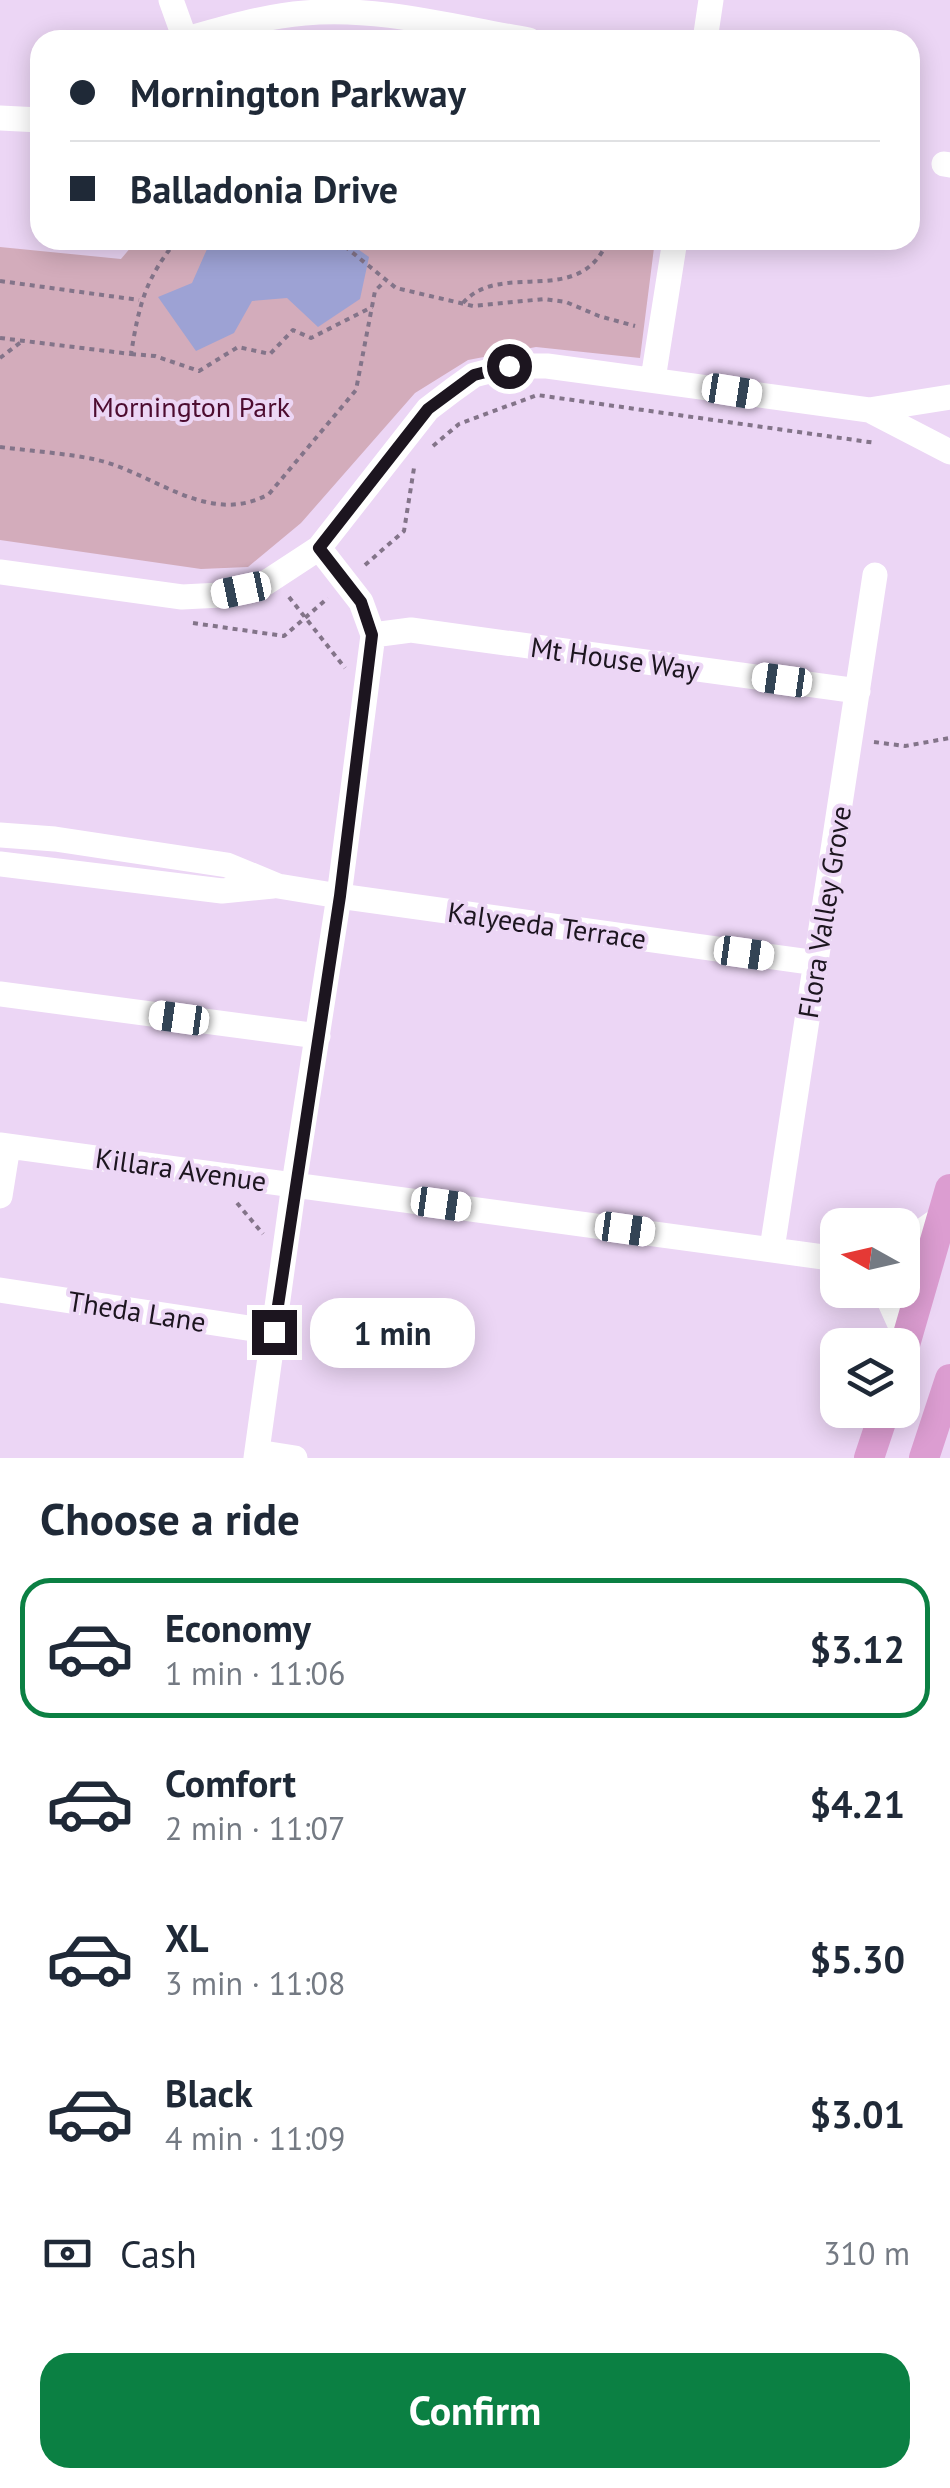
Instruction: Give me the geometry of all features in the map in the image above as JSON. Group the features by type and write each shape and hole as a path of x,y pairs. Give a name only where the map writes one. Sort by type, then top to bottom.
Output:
{"main road":[{"path":"910,1328 946,1203"},
{"path":"924,1458 950,1380"},
{"path":"869,1458 879,1428"}],"street":[{"path":"170,0 180,30"},
{"path":"706,30 711,0"},
{"path":"227,30 300,13 398,9 487,30"},
{"path":"0,118 30,120"},
{"path":"653,379 673,250"},
{"path":"0,572 182,597 261,586 319,548 428,409 474,375 509,366 548,366 869,410 950,397"},
{"path":"869,410 950,452"},
{"path":"295,1458 257,1455 294,1184 340,896 372,635 368,616 347,580 319,548"},
{"name":"Flora Valley Grove","path":"772,1249 874,576"},
{"name":"Mt House Way","path":"372,635 411,630 858,691"},
{"name":"Kalyeeda Terrace","path":"0,835 55,839 227,864 278,886 340,896 817,964"},
{"name":"Kalyeeda Terrace","path":"0,864 222,891 278,886"},
{"path":"0,994 318,1036"},
{"path":"0,1196 4,1146"},
{"name":"Killara Avenue","path":"4,1146 820,1256"},
{"path":"920,1228 946,1203"},
{"name":"Theda Lane","path":"0,1290 274,1332"}],"path":[{"path":"131,354 140,300 169,250"},
{"path":"349,250 396,288 473,306 544,299 566,302 634,326 662,324"},
{"path":"463,303 471,293 508,284 570,278 597,261 603,250"},
{"path":"0,447 96,459 216,506 252,503 269,494 356,390 374,291 386,280"},
{"path":"0,282 140,300"},
{"path":"0,338 156,356 199,371 238,347 270,354 293,330 311,338 372,307"},
{"path":"0,358 21,342"},
{"path":"430,448 459,424 537,395 886,445"},
{"path":"190,622 284,636 404,531 416,461"},
{"path":"274,578 348,672"},
{"path":"852,732 890,746 950,738"},
{"path":"228,1176 225,1198 236,1202 267,1238"}],"green space":[{"name":"Mornington Park","path":"0,247 121,259 129,250 654,250 640,358 536,347 468,360 415,393 301,523 248,567 201,569 0,540"}],"water":[{"path":"207,250 359,250 369,257 360,299 318,327 287,298 252,301 234,333 196,351 158,297 192,283"}],"route":[{"path":"274,1332 340,896 372,635 361,602 319,548 428,409 474,375 509,366"}]}
